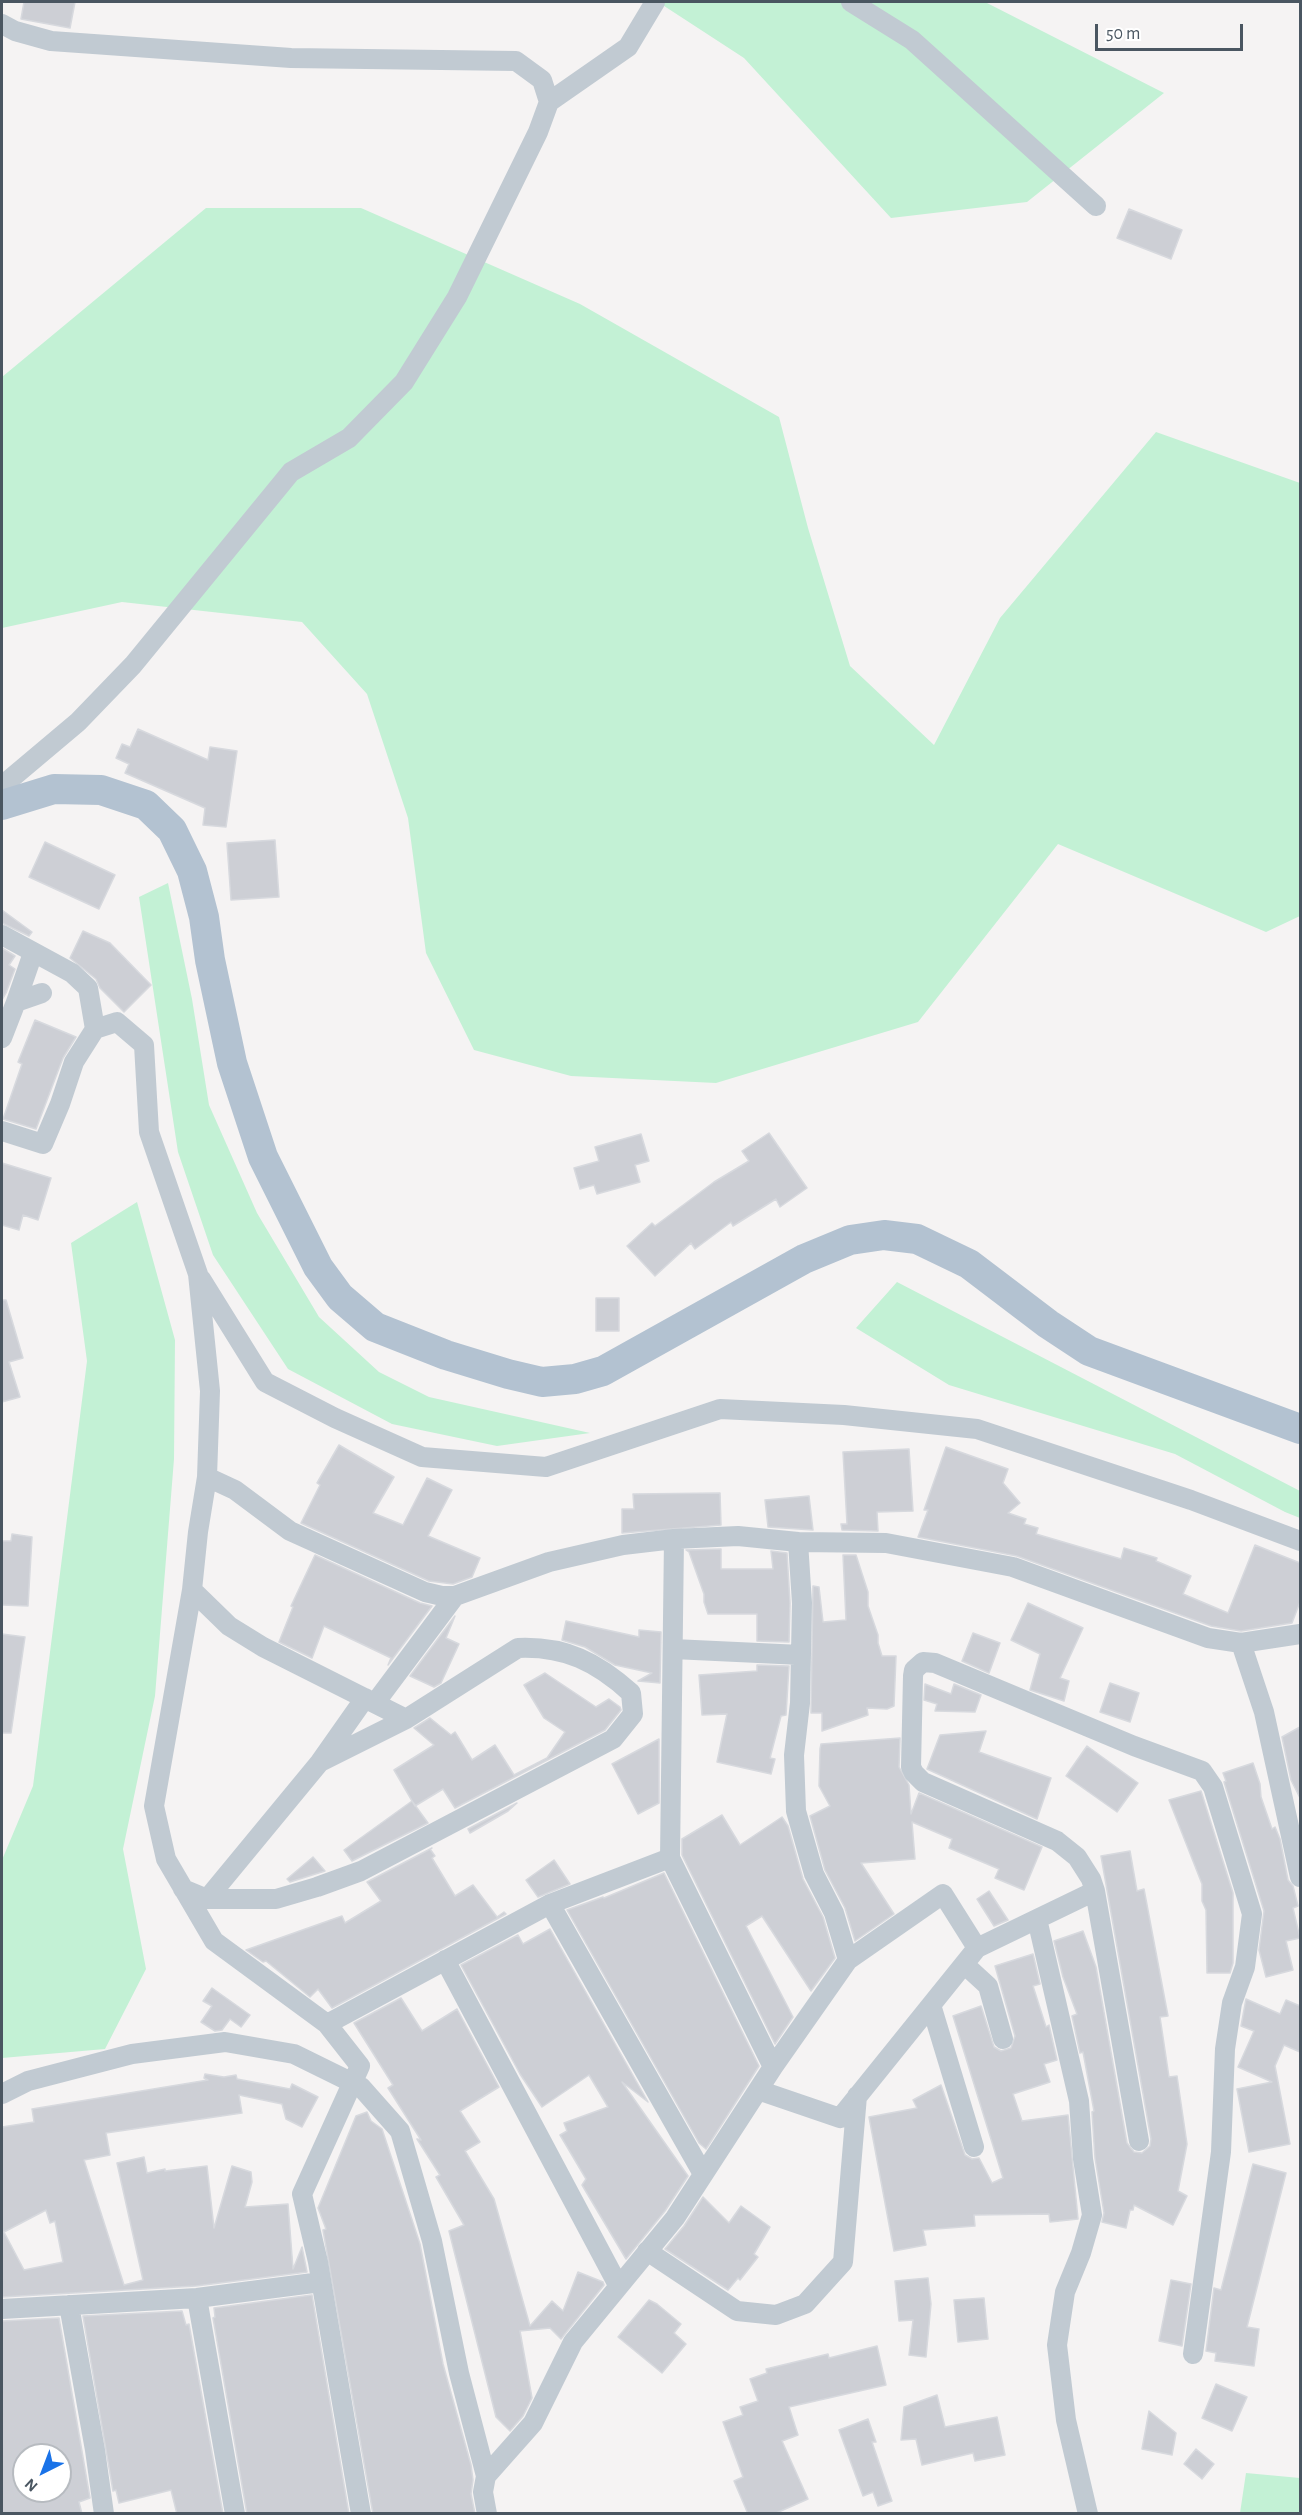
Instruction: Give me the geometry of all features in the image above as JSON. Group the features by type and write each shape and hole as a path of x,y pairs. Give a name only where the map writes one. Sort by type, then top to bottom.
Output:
{"main road":[{"path":"2,805 54,789 101,790 146,805 172,830 192,872 204,917 210,960 232,1063 262,1157 318,1267 340,1297 375,1327 446,1355 508,1374 542,1382 575,1379 603,1371 804,1259 850,1240 884,1235 895,1236 916,1239 969,1264 1048,1324 1089,1351 1300,1429"}],"street":[{"path":"2,786 78,722 133,665 291,472 349,438 404,382 457,297 538,132 549,102 628,47 655,2"},
{"path":"851,2 912,40 1096,206"},
{"path":"2,24 15,32 51,41 257,55 516,61 542,80 549,102"},
{"path":"2,935 72,973 88,988 95,1029"},
{"path":"2,1038 33,953"},
{"path":"16,1002 42,993"},
{"path":"2,1131 43,1144 74,1062 95,1029 117,1022 144,1046 149,1132 198,1274 265,1382 335,1418 422,1457 546,1467 720,1409 844,1415 977,1429 1191,1500 1300,1541"},
{"path":"198,1274 210,1391 207,1477 192,1590 154,1806 166,1859 213,1941 327,2024 360,2066 302,2194 321,2282 361,2514"},
{"path":"1256,1412 1300,1445"},
{"path":"207,1477 235,1491 290,1531 425,1592 442,1596 455,1596 549,1562 623,1545 674,1539 738,1536 798,1542 886,1543 1013,1567 1208,1638 1241,1643 1300,1634"},
{"path":"674,1539 670,1858 773,2067"},
{"path":"798,1542 802,1603 800,1703 794,1755 796,1810 814,1874 834,1913 848,1960"},
{"path":"192,1590 230,1626 262,1647 406,1719"},
{"path":"207,1899 455,1596"},
{"path":"1241,1643 1264,1712 1300,1877"},
{"path":"183,1889 207,1899 276,1899 361,1871 613,1739 633,1714 631,1693 615,1679 580,1656 539,1647 518,1648 406,1719 320,1762"},
{"path":"673,1649 801,1655"},
{"path":"1139,2141 1095,1891 1080,1862 1057,1841 923,1782 914,1773 911,1767 913,1676 918,1665 929,1661 935,1663 1134,1746 1202,1771 1213,1787 1252,1914 1245,1967 1232,2003 1221,2122 1221,2152 1192,2354"},
{"path":"327,2024 550,1904 670,1858"},
{"path":"758,2090 840,2118 977,1948 1095,1891"},
{"path":"486,2476 534,2423 573,2342 675,2218 773,2067 848,1960 943,1894 977,1948"},
{"path":"550,1904 703,2174"},
{"path":"1037,1919 1079,2101 1083,2159 1092,2214 1081,2253 1065,2292 1057,2345 1066,2420 1088,2514"},
{"path":"445,1960 618,2285"},
{"path":"964,1964 988,1986 1003,2039"},
{"path":"931,2005 974,2147"},
{"path":"2,2094 28,2080 132,2054 225,2042 294,2054 361,2087 400,2131 432,2241 459,2373 486,2476 483,2492 487,2514"},
{"path":"647,2251 736,2311 776,2315 805,2304 843,2262 857,2096"},
{"path":"2,2309 197,2298 321,2282"},
{"path":"197,2298 235,2514"},
{"path":"69,2306 104,2514"}],"green space":[{"path":"658,2 985,2 1164,93 1027,202 891,218 744,58"},
{"path":"206,208 361,208 580,304 779,417 808,528 850,666 934,745 1000,618 1156,432 1300,483 1300,916 1266,932 1058,844 918,1022 716,1083 571,1076 474,1050 426,953 408,818 367,694 302,622 122,602 2,628 2,377"},
{"path":"168,883 192,999 209,1105 257,1213 319,1317 379,1372 429,1397 590,1433 497,1446 392,1424 288,1369 213,1255 178,1152 139,897"},
{"path":"137,1202 175,1340 174,1459 155,1696 123,1849 146,1969 105,2049 2,2058 2,1860 33,1786 87,1361 71,1243"},
{"path":"897,1282 1300,1491 1300,1518 1175,1454 949,1385 856,1328"},
{"path":"1246,2473 1300,2478 1300,2513 1240,2513"}],"building":[{"path":"24,2 75,2 70,28 21,19"},
{"path":"1129,209 1182,230 1171,259 1117,238"},
{"path":"138,729 208,760 210,747 237,751 226,827 203,825 205,808 125,773 129,764 116,758 122,744 130,747"},
{"path":"275,840 279,897 231,900 227,843"},
{"path":"45,842 115,875 99,909 29,877"},
{"path":"2,910 32,932 29,936 2,923"},
{"path":"83,931 110,943 151,985 124,1012 100,988 96,979 70,958"},
{"path":"2,948 15,956 9,965 15,969 2,1000"},
{"path":"35,1020 76,1037 63,1058 36,1129 3,1119 22,1064 18,1062"},
{"path":"769,1133 807,1188 780,1207 776,1199 733,1226 731,1222 695,1249 691,1243 655,1276 627,1246 652,1223 655,1226 714,1182 749,1161 742,1151"},
{"path":"641,1134 649,1161 635,1165 640,1182 597,1194 594,1185 580,1189 574,1168 599,1161 595,1147"},
{"path":"2,1163 51,1178 38,1220 23,1215 19,1230 2,1225"},
{"path":"596,1298 619,1298 619,1331 596,1331"},
{"path":"2,1300 6,1300 23,1358 9,1362 20,1397 2,1402"},
{"path":"339,1445 394,1477 373,1513 403,1525 427,1478 452,1490 428,1536 480,1558 472,1577 453,1584 429,1581 301,1523 320,1485 317,1483"},
{"path":"946,1447 1008,1469 1003,1483 1020,1503 1008,1513 1026,1519 1024,1524 1038,1528 1036,1534 1121,1559 1124,1548 1157,1558 1156,1561 1191,1576 1183,1594 1228,1613 1255,1545 1300,1563 1300,1602 1292,1623 1241,1631 1211,1626 1017,1556 918,1537 928,1510 924,1510"},
{"path":"909,1449 913,1511 877,1512 878,1531 842,1530 841,1524 847,1524 843,1452"},
{"path":"720,1493 721,1525 622,1533 622,1509 634,1509 633,1494"},
{"path":"809,1496 813,1530 768,1527 765,1500"},
{"path":"12,1534 32,1537 28,1606 2,1605 2,1541 11,1541"},
{"path":"721,1549 721,1569 773,1569 771,1551 787,1553 790,1603 789,1642 757,1641 757,1614 708,1614 704,1594 689,1552 686,1550"},
{"path":"315,1555 420,1603 432,1606 388,1665 391,1658 324,1626 312,1658 279,1642 293,1607 291,1606"},
{"path":"843,1555 856,1555 868,1592 868,1606 878,1635 882,1656 896,1656 894,1706 887,1709 867,1708 868,1715 822,1731 822,1713 811,1713 813,1586 819,1587 823,1622 846,1620"},
{"path":"1028,1603 1083,1628 1060,1678 1069,1681 1064,1701 1030,1690 1040,1654 1011,1640"},
{"path":"455,1616 446,1638 459,1644 441,1683 434,1687 410,1676"},
{"path":"566,1621 639,1637 639,1630 661,1632 660,1683 638,1681 652,1673 615,1665 585,1647 562,1640"},
{"path":"973,1633 1000,1643 989,1673 962,1661"},
{"path":"2,1634 25,1637 11,1733 2,1733"},
{"path":"757,1665 789,1666 786,1715 781,1716 770,1758 775,1759 771,1774 717,1762 727,1714 702,1715 699,1675 757,1671"},
{"path":"545,1673 596,1707 609,1699 621,1710 605,1730 455,1808 443,1789 415,1806 394,1770 434,1745 414,1728 430,1718 451,1735 455,1732 472,1760 495,1745 514,1775 547,1758 565,1732 544,1718 524,1685"},
{"path":"1110,1683 1139,1693 1130,1722 1100,1712"},
{"path":"925,1684 951,1694 954,1684 981,1695 975,1712 935,1711 937,1704 924,1700"},
{"path":"1300,1727 1300,1798 1291,1780 1282,1737"},
{"path":"986,1731 979,1752 1051,1778 1037,1819 927,1769 940,1735"},
{"path":"900,1738 899,1767 909,1785 911,1814 919,1793 1042,1847 1024,1890 995,1878 999,1869 949,1848 952,1839 912,1822 915,1859 861,1863 894,1914 855,1941 845,1908 825,1870 810,1816 830,1806 819,1786 821,1744"},
{"path":"659,1739 659,1803 638,1814 612,1764"},
{"path":"1087,1746 1138,1783 1117,1812 1066,1776"},
{"path":"1253,1763 1260,1784 1261,1797 1272,1829 1275,1827 1280,1839 1288,1880 1293,1886 1298,1906 1293,1908 1300,1938 1286,1941 1293,1970 1266,1977 1259,1950 1264,1911 1223,1773"},
{"path":"1201,1791 1233,1893 1233,1963 1230,1973 1207,1973 1206,1910 1202,1901 1202,1884 1169,1800"},
{"path":"412,1801 428,1823 352,1861 344,1850"},
{"path":"517,1803 508,1811 470,1833 468,1829"},
{"path":"722,1815 740,1845 782,1817 788,1826 803,1879 823,1917 835,1958 811,1991 762,1916 746,1926 793,2017 775,2044 682,1855 682,1839"},
{"path":"430,1849 435,1856 432,1858 455,1896 473,1885 497,1917 504,1912 506,1914 332,2008 318,1989 310,1997 266,1961 263,1962 246,1950 342,1916 345,1923 381,1901 367,1882"},
{"path":"1130,1851 1137,1891 1144,1889 1168,2016 1160,2017 1169,2077 1177,2076 1187,2144 1178,2191 1187,2196 1173,2225 1134,2205 1133,2210 1130,2210 1126,2228 1102,2222 1104,2213 1095,2158 1092,2112 1094,2111 1083,2052 1080,2053 1072,2016 1077,2014 1063,1977 1054,1941 1083,1931 1096,1967 1127,2143 1134,2152 1142,2153 1150,2146 1151,2139 1101,1856"},
{"path":"313,1857 325,1871 290,1882 287,1879"},
{"path":"554,1860 570,1884 538,1897 526,1880"},
{"path":"664,1873 759,2066 706,2149 699,2143 567,1910 604,1898"},
{"path":"989,1891 1008,1920 994,1926 977,1899"},
{"path":"550,1929 648,2102 622,2082 688,2176 665,2211 626,2259 582,2185 586,2179 560,2135 567,2131 564,2123 608,2107 589,2075 542,2107 520,2074 461,1965 518,1935 523,1944"},
{"path":"1033,1954 1040,1984 1033,1986 1046,2027 1049,2025 1057,2060 1044,2064 1050,2082 1013,2094 1022,2121 1068,2115 1078,2219 1050,2222 1049,2214 974,2215 975,2226 923,2230 926,2245 894,2251 869,2117 917,2108 913,2100 941,2085 965,2155 972,2159 979,2158 992,2183 1003,2178 953,2016 981,2006 994,2047 1001,2051 1011,2048 1015,2036 995,1966"},
{"path":"212,1988 250,2015 241,2027 230,2019 222,2030 215,2031 201,2022 212,2006 203,2001"},
{"path":"401,1998 422,2031 457,2009 499,2087 460,2111 480,2142 465,2151 494,2199 530,2326 552,2301 563,2311 578,2272 603,2282 604,2285 561,2339 550,2328 520,2331 532,2398 523,2416 510,2431 496,2417 449,2231 464,2225 436,2177 440,2175 417,2139 421,2140 388,2088 393,2085 354,2023"},
{"path":"1246,1999 1280,2014 1286,2000 1300,2006 1300,2052 1284,2045 1275,2066 1290,2144 1249,2152 1237,2089 1272,2082 1238,2067 1254,2031 1241,2026"},
{"path":"205,2074 224,2077 236,2075 237,2079 290,2089 292,2084 318,2097 302,2127 286,2119 282,2104 239,2095 242,2113 106,2133 110,2155 84,2160 124,2285 143,2280 117,2163 144,2157 147,2173 165,2169 165,2171 207,2166 214,2228 232,2166 251,2172 252,2182 245,2207 288,2204 293,2269 302,2247 307,2272 196,2286 2,2297 2,2127 34,2122 32,2109 208,2080 204,2078","holes":["46,2210 50,2223 55,2221 63,2262 24,2270 4,2232"]},
{"path":"367,2112 371,2121 382,2129 420,2244 443,2364 471,2465 473,2480 471,2494 475,2514 373,2514 323,2230 326,2229 318,2208 356,2116"},
{"path":"1253,2164 1286,2173 1247,2327 1259,2329 1254,2366 1215,2361 1216,2353 1206,2351 1214,2288 1221,2290"},
{"path":"703,2197 729,2223 741,2206 770,2227 754,2254 758,2257 740,2280 738,2278 728,2290 665,2249"},
{"path":"928,2278 931,2304 926,2357 909,2355 913,2320 899,2321 895,2281"},
{"path":"1171,2280 1191,2284 1182,2346 1159,2341"},
{"path":"312,2295 349,2514 247,2514 213,2318 215,2317 214,2308"},
{"path":"984,2298 988,2339 958,2342 954,2300"},
{"path":"649,2300 681,2324 674,2333 686,2344 662,2373 618,2337"},
{"path":"182,2311 186,2325 189,2324 223,2514 177,2514 171,2490 119,2503 116,2490 113,2491 83,2316"},
{"path":"59,2318 90,2498 79,2502 82,2514 2,2514 2,2321"},
{"path":"877,2346 886,2385 789,2407 798,2435 782,2441 808,2499 774,2514 748,2514 734,2481 743,2477 723,2422 743,2415 740,2407 758,2401 750,2379 767,2373 766,2369 828,2354 829,2358"},
{"path":"1216,2384 1247,2397 1232,2431 1202,2418"},
{"path":"937,2395 945,2427 997,2417 1005,2455 975,2461 973,2453 922,2465 916,2439 901,2440 904,2407"},
{"path":"1149,2411 1176,2433 1172,2455 1142,2449"},
{"path":"868,2419 876,2442 872,2442 892,2501 878,2506 873,2492 863,2496 839,2430"},
{"path":"1196,2449 1214,2464 1202,2479 1184,2464"}]}
